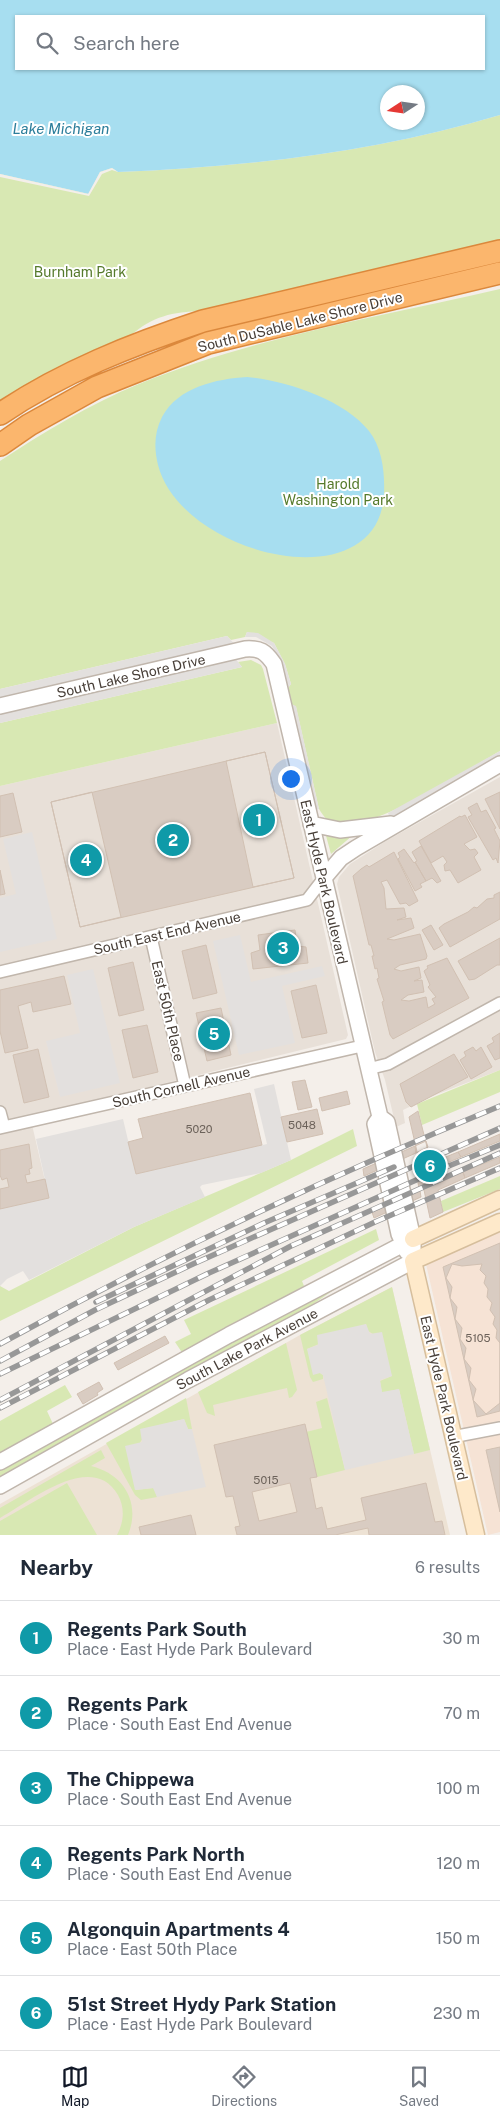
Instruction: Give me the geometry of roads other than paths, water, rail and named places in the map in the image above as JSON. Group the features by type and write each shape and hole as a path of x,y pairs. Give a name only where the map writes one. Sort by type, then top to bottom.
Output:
{"highway":[{"name":"South DuSable Lake Shore Drive","path":"0,414 89,365 160,335 203,321 500,251"},
{"name":"South DuSable Lake Shore Drive","path":"0,445 29,425 97,387 208,343 500,273"},
{"path":"304,319 344,320 500,285"}],"main road":[{"name":"South Lake Park Avenue","path":"408,1242 500,1199"},
{"name":"South Lake Park Avenue","path":"413,1261 500,1222"},
{"name":"East Hyde Park Boulevard","path":"413,1261 476,1535"}],"street":[{"name":"South Lake Shore Drive","path":"0,706 240,650 261,650"},
{"name":"East Hyde Park Boulevard","path":"261,650 274,664 362,1046 380,1117 387,1122 413,1261"},
{"path":"324,878 341,858 396,823 500,764"},
{"path":"311,824 340,830 396,823"},
{"name":"South East End Avenue","path":"0,972 307,900 324,878"},
{"name":"East 50th Place","path":"151,937 185,1086"},
{"path":"368,1069 388,1064 500,1003"},
{"name":"South Cornell Avenue","path":"2,1127 362,1046"},
{"path":"0,1112 2,1127"},
{"name":"South Lake Park Avenue","path":"0,1462 229,1335 408,1242"},
{"name":"South Lake Park Avenue","path":"0,1486 196,1376 413,1261"},
{"path":"452,1437 500,1428"}],"water":[{"name":"Lake Michigan","path":"0,0 500,0 500,115 406,139 311,156 166,170 118,172 112,168 100,172 89,194 0,174"},
{"path":"247,377 279,382 330,401 358,420 373,437 382,461 384,493 374,527 350,548 317,557 278,555 239,543 203,524 174,497 158,465 155,447 156,435 162,417 178,398 199,386"}],"railway":[{"path":"0,1344 122,1279 247,1218 373,1160 500,1106"},
{"path":"0,1361 95,1310 193,1264 500,1128"},
{"path":"0,1374 209,1273 434,1172 500,1145"},
{"path":"0,1400 291,1246 500,1153"},
{"path":"96,1302 264,1223 394,1167"},
{"path":"0,1408 209,1300 375,1222 500,1168"}],"place":[{"name":"Regents Park South","path":"259,820"},
{"name":"Regents Park","path":"173,840"},
{"name":"Regents Park North","path":"86,860"},
{"name":"The Chippewa","path":"283,948"},
{"name":"Algonquin Apartments 4","path":"214,1034"},
{"name":"51st Street Hydy Park Station","path":"430,1166"}],"park label":[{"name":"Burnham Park","path":"80,272"},
{"name":"Harold Washington Park","path":"338,492"}]}
